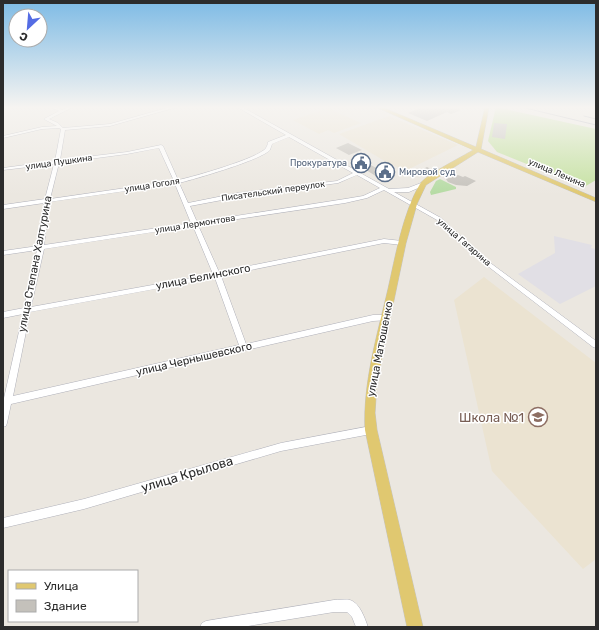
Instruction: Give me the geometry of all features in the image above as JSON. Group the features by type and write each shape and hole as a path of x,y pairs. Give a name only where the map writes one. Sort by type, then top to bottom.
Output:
{"main road":[{"name":"улица Ленина","path":"448,136 596,200"},
{"path":"478,149 481,136"},
{"name":"улица Матюшенко","path":"415,627 372,430 370,412 372,381 402,243 414,204 423,184 434,175 478,149"}],"street":[{"name":"улица Степана Халтурина","path":"3,423 6,401 41,248 47,200 58,162 60,136"},
{"name":"улица Гоголя","path":"3,207 177,182 205,175 259,155 268,149 270,142 285,136"},
{"name":"улица Гагарина","path":"292,136 386,188 443,222 487,263 596,345"},
{"name":"улица Пушкина","path":"3,169 127,153 162,146 177,182"},
{"name":"Писательский переулок","path":"187,205 238,196 338,182 357,173"},
{"path":"177,182 217,275 244,348"},
{"path":"386,188 394,191 408,190 423,184"},
{"name":"улица Лермонтова","path":"3,253 366,197 386,188"},
{"name":"улица Белинского","path":"3,315 217,275 384,241 402,243"},
{"name":"улица Чернышевского","path":"6,401 373,318 386,318"},
{"name":"улица Крылова","path":"3,523 84,504 281,447 372,430"},
{"path":"206,627 334,606 350,606 356,613 362,627"}],"shaded area":[{"path":"343,136 438,136 458,145 405,171 388,163"},
{"path":"554,236 592,245 591,248 596,249 596,286 560,304 518,274 555,253"},
{"name":"Школа №1","path":"484,277 596,363 596,559 583,569 492,471 454,300"}],"green space":[{"path":"489,136 596,136 596,180 584,187 497,152 488,141"},
{"path":"440,179 456,187 456,189 431,195 430,192 436,181"}],"building":[{"path":"492,136 505,136 505,139"},
{"path":"348,143 362,150 349,155 336,148"},
{"path":"356,157 380,170 388,167 394,170 379,178 350,160"},
{"path":"427,167 433,170 424,175 415,173"},
{"path":"458,175 463,177 465,176 476,181 467,186 456,185 448,182 446,179"}],"place":[{"name":"Прокуратура","path":"361,163"},
{"name":"Мировой суд","path":"385,172"},
{"name":"Школа №1","path":"538,417"}]}
